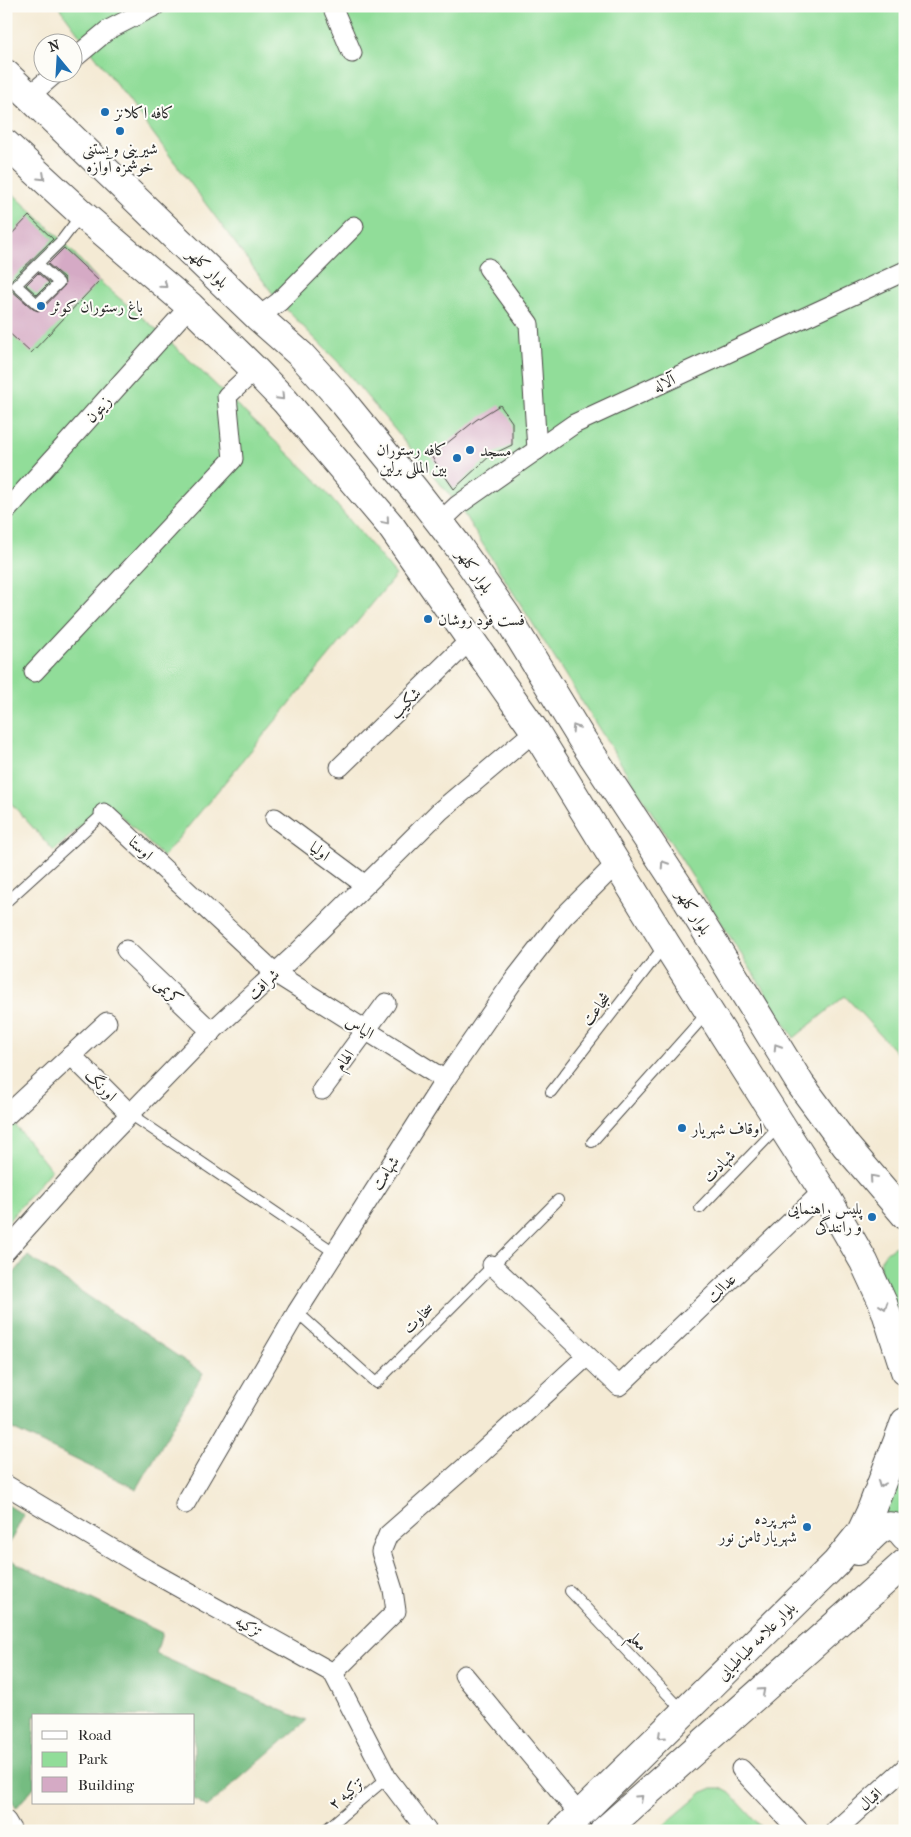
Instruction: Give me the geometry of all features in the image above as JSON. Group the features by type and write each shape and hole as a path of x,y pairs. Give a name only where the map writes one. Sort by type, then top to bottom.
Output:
{"main road":[{"name":"بلوار کلهر","path":"6,74 258,317 301,355 339,397 440,522 506,615 581,738 679,887 801,1085 846,1146 905,1215"},
{"path":"6,144 82,214 190,306 255,370 285,401 390,525 535,731 666,944 710,1010 780,1125 824,1191 864,1262 883,1303 905,1371"},
{"name":"بلوار علامه طباطبایی","path":"572,1823 836,1563 861,1532 905,1422"},
{"path":"800,1598 850,1558 877,1531 888,1526 899,1528 905,1536"},
{"path":"885,1581 900,1559 905,1546"},
{"path":"604,1831 905,1563"}],"street":[{"path":"82,52 108,30 155,6"},
{"path":"332,6 352,53"},
{"path":"29,96 45,82"},
{"path":"258,317 279,302 354,226"},
{"path":"488,268 529,324 536,450"},
{"name":"آلاله","path":"440,522 458,504 574,424 905,271"},
{"name":"زیتون","path":"6,511 190,306"},
{"path":"34,672 233,459 227,396 255,370"},
{"name":"شکیب","path":"340,767 471,639"},
{"name":"شرافت","path":"6,1251 130,1114 212,1032 275,974 440,811 535,731"},
{"name":"اوستا","path":"104,813 275,974"},
{"name":"اولیا","path":"275,818 365,885"},
{"name":"شهامت","path":"185,1504 297,1312 445,1080 514,980 563,917 616,864"},
{"name":"کریمی","path":"126,950 212,1032"},
{"name":"الیاس","path":"275,974 445,1080"},
{"name":"الهام","path":"322,1090 386,1003"},
{"path":"7,1115 106,1022"},
{"name":"اورنگ","path":"71,1056 130,1114"},
{"name":"عدالت","path":"587,1356 619,1386 824,1191"},
{"path":"427,1831 388,1778 333,1673 396,1610 393,1590 381,1552 388,1535 587,1356 492,1265"},
{"name":"تزکیه","path":"6,1485 146,1569 333,1673"},
{"path":"464,1675 572,1823"},
{"path":"741,1768 799,1831"},
{"name":"اقبال","path":"835,1831 905,1768"},
{"path":"6,1821 12,1831"}],"lane":[{"path":"38,264 62,240 82,214"},
{"name":"اوستا","path":"6,902 104,813"},
{"name":"شجاعت","path":"551,1092 666,944"},
{"path":"592,1142 710,1010"},
{"path":"130,1114 334,1252"},
{"name":"شهادت","path":"700,1208 780,1125"},
{"name":"سخاوت","path":"297,1312 376,1383 558,1200"},
{"name":"معلم","path":"570,1591 685,1712"},
{"name":"تزکیه ۲","path":"324,1831 388,1778"}],"green space":[{"path":"58,6 905,6 905,1062 845,996 794,1038 458,505 338,362 279,302 82,38 82,32 77,32"},
{"path":"6,187 62,240 99,281 164,336 312,476 396,575 163,857 107,802 54,851 9,801 6,803"},
{"path":"6,1114 51,1170 6,1224"},
{"path":"898,1245 905,1247 905,1334 889,1298 880,1270 884,1254"},
{"path":"28,1256 203,1373 137,1489 6,1426 6,1283"},
{"path":"905,1449 905,1527 883,1517"},
{"path":"6,1504 24,1515 6,1550"},
{"path":"6,1558 162,1633 156,1654 306,1721 207,1807 195,1800 195,1714 32,1714 32,1789 16,1808 6,1790"},
{"path":"712,1788 721,1788 730,1793 765,1831 657,1831 703,1792"}],"building":[{"name":"باغ رستوران کوثر","path":"29,216 53,239 11,280 9,286 11,290 33,309 38,311 42,309 65,285 64,278 48,264 64,248 99,281 31,353 6,330 6,240"},
{"path":"38,273 49,283 37,295 26,285"},
{"name":"مسجد","path":"500,405 512,422 512,445 491,455 454,489 431,456 476,420"}],"place":[{"name":"کافه اکلانز","path":"105,112"},
{"name":"شیرینی و بستنی خوشمزه آوازه","path":"120,131"},
{"name":"باغ رستوران کوثر","path":"41,306"},
{"name":"مسجد","path":"470,450"},
{"name":"کافه رستوران بین المللی برلین","path":"457,458"},
{"name":"فست فود روشان","path":"428,619"},
{"name":"اوقاف شهریار","path":"682,1128"},
{"name":"پلیس راهنمایی و رانندگی","path":"872,1217"},
{"name":"شهر پرده شهریار ثامن نور","path":"807,1527"}]}
